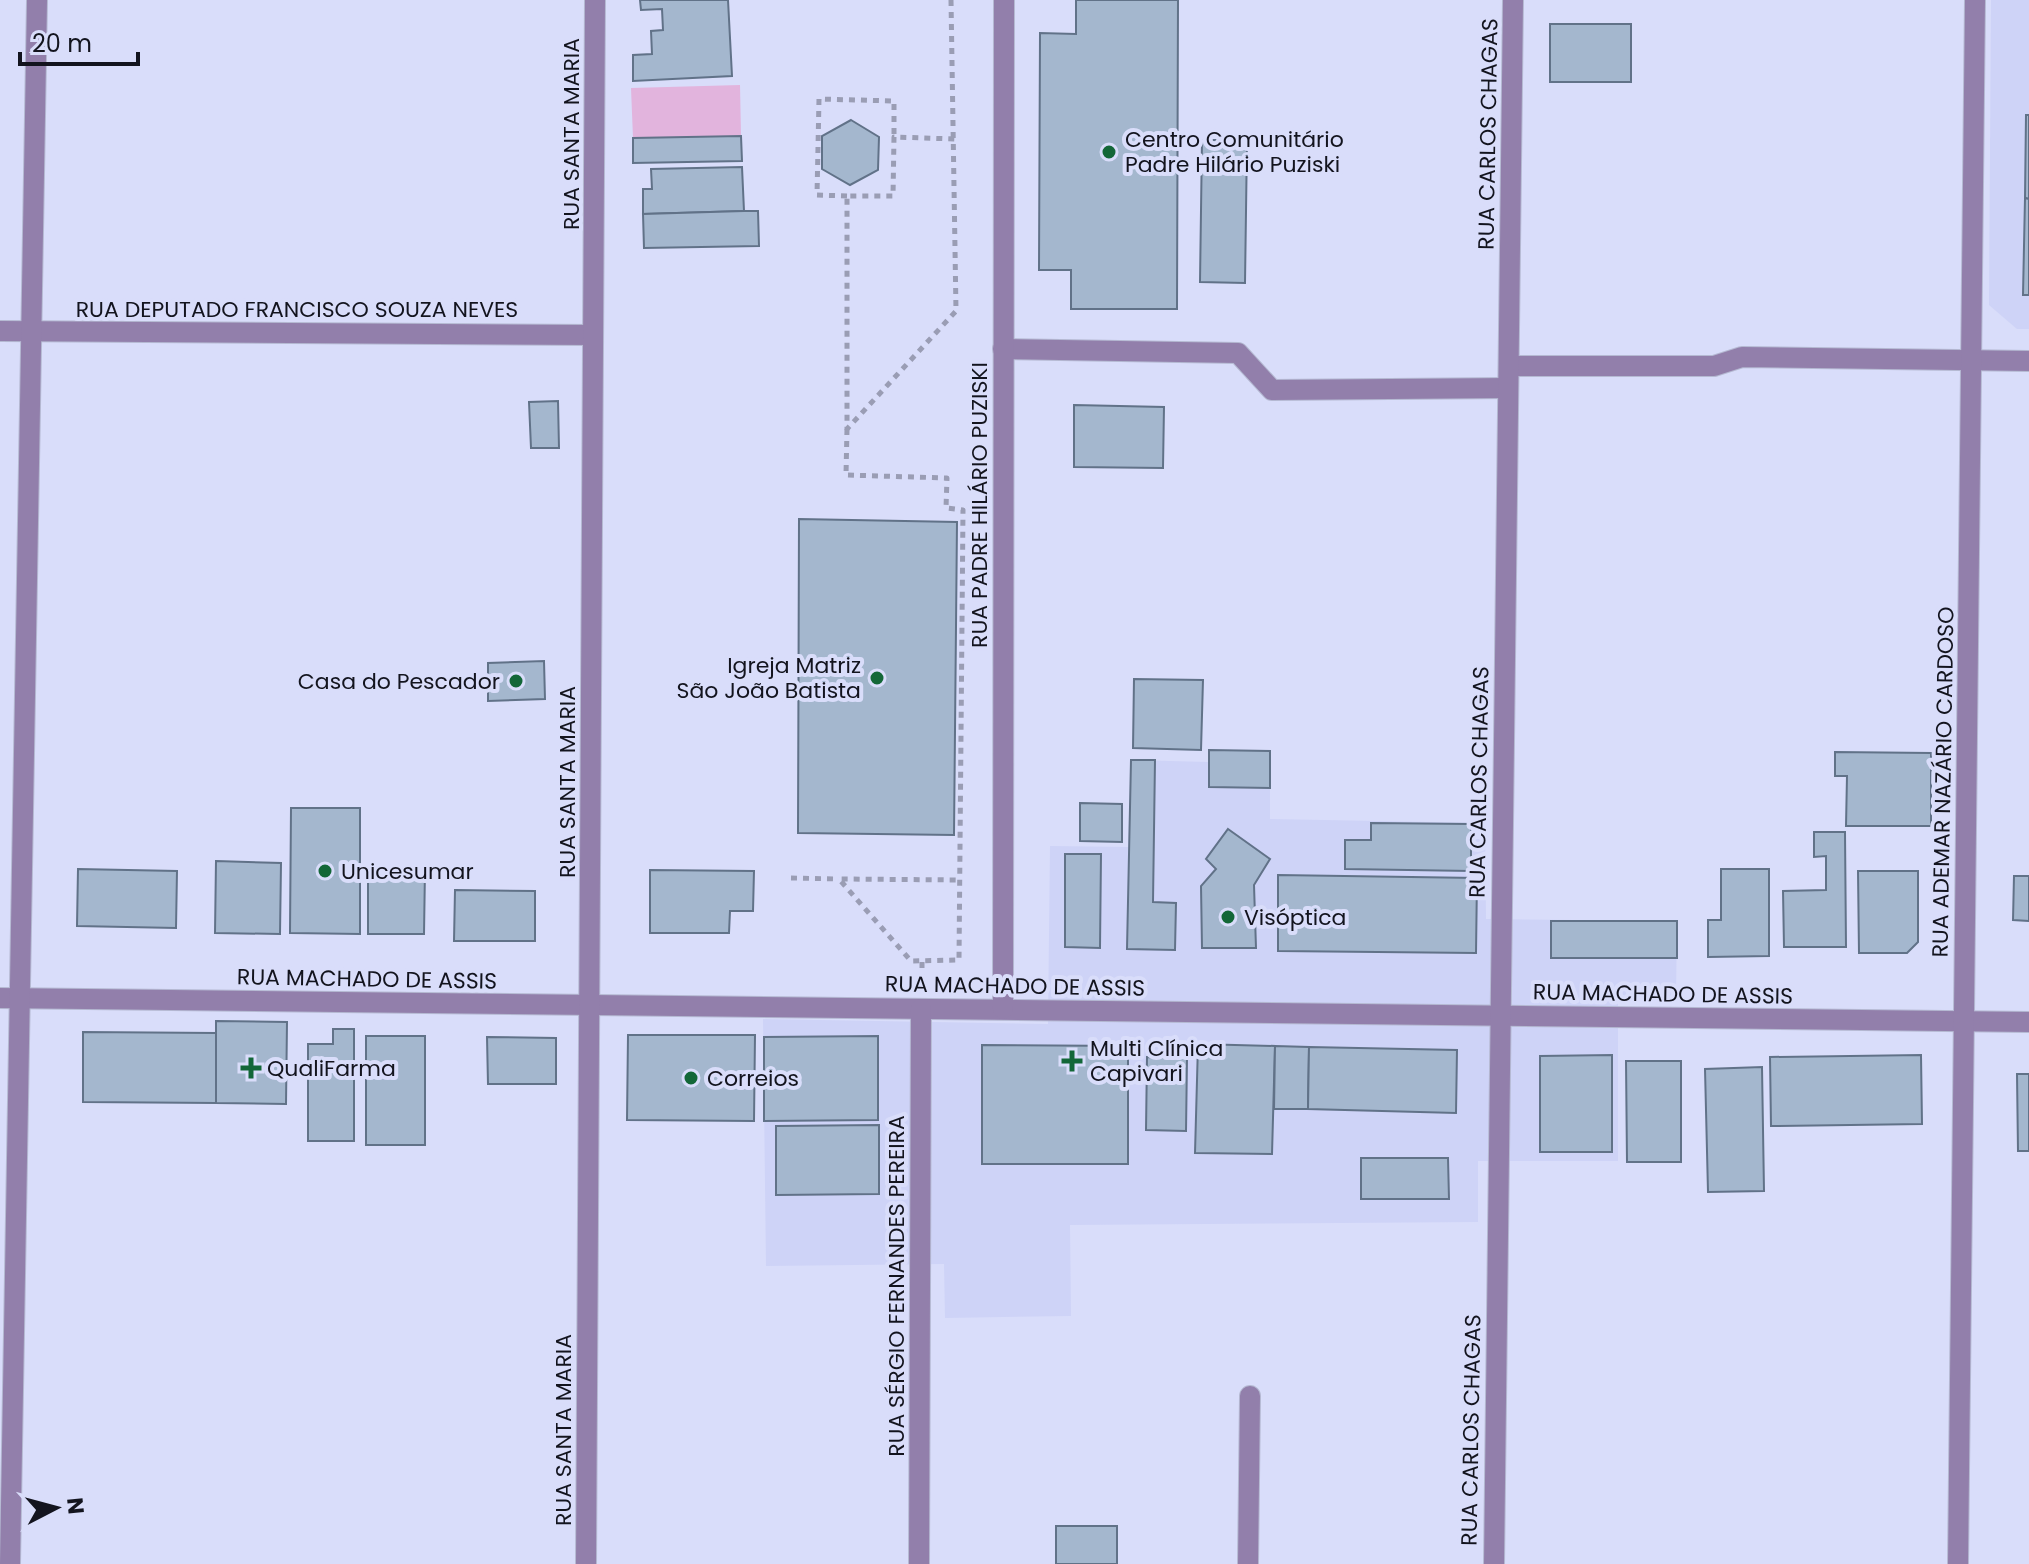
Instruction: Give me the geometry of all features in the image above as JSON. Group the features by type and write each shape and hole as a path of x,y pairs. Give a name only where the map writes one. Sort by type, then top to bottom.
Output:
{"street":[{"path":"10,1564 10,998 32,331 37,0"},
{"name":"RUA SANTA MARIA","path":"586,1564 595,0"},
{"name":"RUA PADRE HILÁRIO PUZISKI","path":"1003,1009 1004,0"},
{"name":"RUA CARLOS CHAGAS","path":"1494,1564 1513,0"},
{"name":"RUA ADEMAR NAZÁRIO CARDOSO","path":"1958,1564 1975,0"},
{"name":"RUA DEPUTADO FRANCISCO SOUZA NEVES","path":"0,331 593,335"},
{"path":"1003,349 1238,353 1272,390 1508,388"},
{"path":"1509,366 1714,366 1742,357 2029,361"},
{"name":"RUA MACHADO DE ASSIS","path":"10,998 2029,1022"},
{"name":"RUA SÉRGIO FERNANDES PEREIRA","path":"919,1564 921,1009"},
{"path":"1248,1564 1250,1396"}],"path":[{"path":"847,429 956,311 951,0"},
{"path":"819,99 894,101 894,137 893,196 817,195 819,99"},
{"path":"894,137 955,139"},
{"path":"839,879 911,961 959,960 963,510 946,508 947,478 846,475 847,196"},
{"path":"791,878 960,880"}],"shaded area":[{"path":"1991,0 2029,0 2029,329 2017,329 1989,305"},
{"path":"740,85 741,136 633,138 631,88"},
{"path":"1209,750 1270,751 1270,819 1485,823 1486,919 1677,921 1676,997 1618,999 1618,1161 1478,1161 1478,1222 1070,1225 1071,1316 945,1318 944,1264 766,1266 763,1019 1048,1024 1050,846 1128,847 1131,760 1209,762"}],"building":[{"path":"640,0 728,0 732,76 633,81 633,55 652,54 651,31 663,30 662,9 641,10"},
{"name":"Centro Comunitário Padre Hilário Puziski","path":"1076,0 1178,0 1177,309 1071,309 1071,270 1039,270 1040,33 1076,34"},
{"path":"1550,24 1631,24 1631,82 1550,82"},
{"path":"2026,115 2029,115 2029,199 2025,198"},
{"path":"851,120 879,137 878,170 850,185 822,169 822,136"},
{"path":"741,136 742,161 633,163 633,138"},
{"path":"1202,140 1247,140 1245,283 1200,282"},
{"path":"742,167 744,211 643,214 643,189 652,189 651,169"},
{"path":"2025,198 2029,199 2029,295 2023,295"},
{"path":"758,211 759,246 644,248 643,214"},
{"path":"558,401 559,448 531,448 529,402"},
{"path":"1074,405 1164,407 1163,468 1074,467"},
{"name":"Igreja Matriz São João Batista","path":"799,519 957,522 954,835 798,833"},
{"name":"Casa do Pescador","path":"544,661 545,699 488,701 488,663"},
{"path":"1134,679 1203,680 1201,750 1133,748"},
{"path":"1209,750 1270,751 1270,788 1209,787"},
{"path":"1835,752 1931,753 1931,826 1846,826 1847,776 1835,776"},
{"path":"1131,760 1155,760 1153,902 1176,903 1175,950 1127,949"},
{"path":"1080,803 1122,804 1122,842 1080,841"},
{"name":"Unicesumar","path":"291,808 360,808 360,934 290,933"},
{"path":"1371,823 1471,824 1471,871 1345,869 1345,840 1371,840"},
{"name":"Visóptica","path":"1228,829 1270,859 1254,885 1256,948 1202,948 1201,886 1216,869 1206,859"},
{"path":"1814,832 1845,832 1846,947 1784,947 1783,891 1826,890 1826,856 1814,857"},
{"path":"1065,854 1101,854 1100,948 1065,947"},
{"path":"216,861 281,863 280,934 215,933"},
{"path":"368,868 425,869 424,934 368,934"},
{"path":"78,869 177,871 176,928 77,926"},
{"path":"1721,869 1769,869 1769,956 1708,957 1708,920 1721,920"},
{"path":"650,870 754,871 753,911 730,911 729,933 650,933"},
{"path":"1858,871 1918,871 1918,942 1907,953 1859,953"},
{"path":"1278,875 1477,878 1476,953 1278,951"},
{"path":"2014,876 2029,876 2029,921 2013,920"},
{"path":"455,890 535,891 535,941 454,941"},
{"path":"1551,921 1677,921 1677,958 1551,958"},
{"name":"QualiFarma","path":"216,1021 287,1022 286,1104 216,1103"},
{"path":"333,1029 354,1029 354,1141 308,1141 308,1044 333,1044"},
{"path":"83,1032 216,1033 216,1103 83,1102"},
{"name":"Correios","path":"628,1035 755,1035 754,1121 627,1120"},
{"path":"366,1036 425,1036 425,1145 366,1145"},
{"path":"878,1036 878,1120 764,1121 764,1037"},
{"path":"487,1037 556,1038 556,1084 488,1084"},
{"path":"1198,1044 1275,1046 1272,1154 1195,1153"},
{"path":"982,1045 1128,1046 1128,1164 982,1164"},
{"path":"1275,1046 1309,1047 1308,1109 1274,1109"},
{"path":"1309,1047 1457,1050 1456,1113 1308,1109"},
{"path":"1612,1055 1612,1152 1540,1152 1540,1056"},
{"path":"1921,1055 1922,1124 1771,1126 1770,1057"},
{"path":"1147,1057 1187,1058 1186,1131 1146,1130"},
{"path":"1626,1061 1681,1061 1681,1162 1627,1162"},
{"path":"1762,1067 1764,1191 1708,1192 1705,1069"},
{"path":"2017,1074 2029,1074 2029,1151 2018,1151"},
{"path":"879,1125 879,1194 776,1195 776,1126"},
{"path":"1361,1158 1448,1158 1449,1199 1361,1199"},
{"path":"1056,1526 1117,1526 1117,1564 1056,1564"}],"place":[{"name":"Centro Comunitário Padre Hilário Puziski","path":"1109,152"},
{"name":"Igreja Matriz São João Batista","path":"877,678"},
{"name":"Casa do Pescador","path":"516,681"},
{"name":"Unicesumar","path":"325,871"},
{"name":"Visóptica","path":"1228,917"},
{"name":"Multi Clínica Capivari","path":"1072,1061"},
{"name":"QualiFarma","path":"251,1068"},
{"name":"Correios","path":"691,1078"}]}
